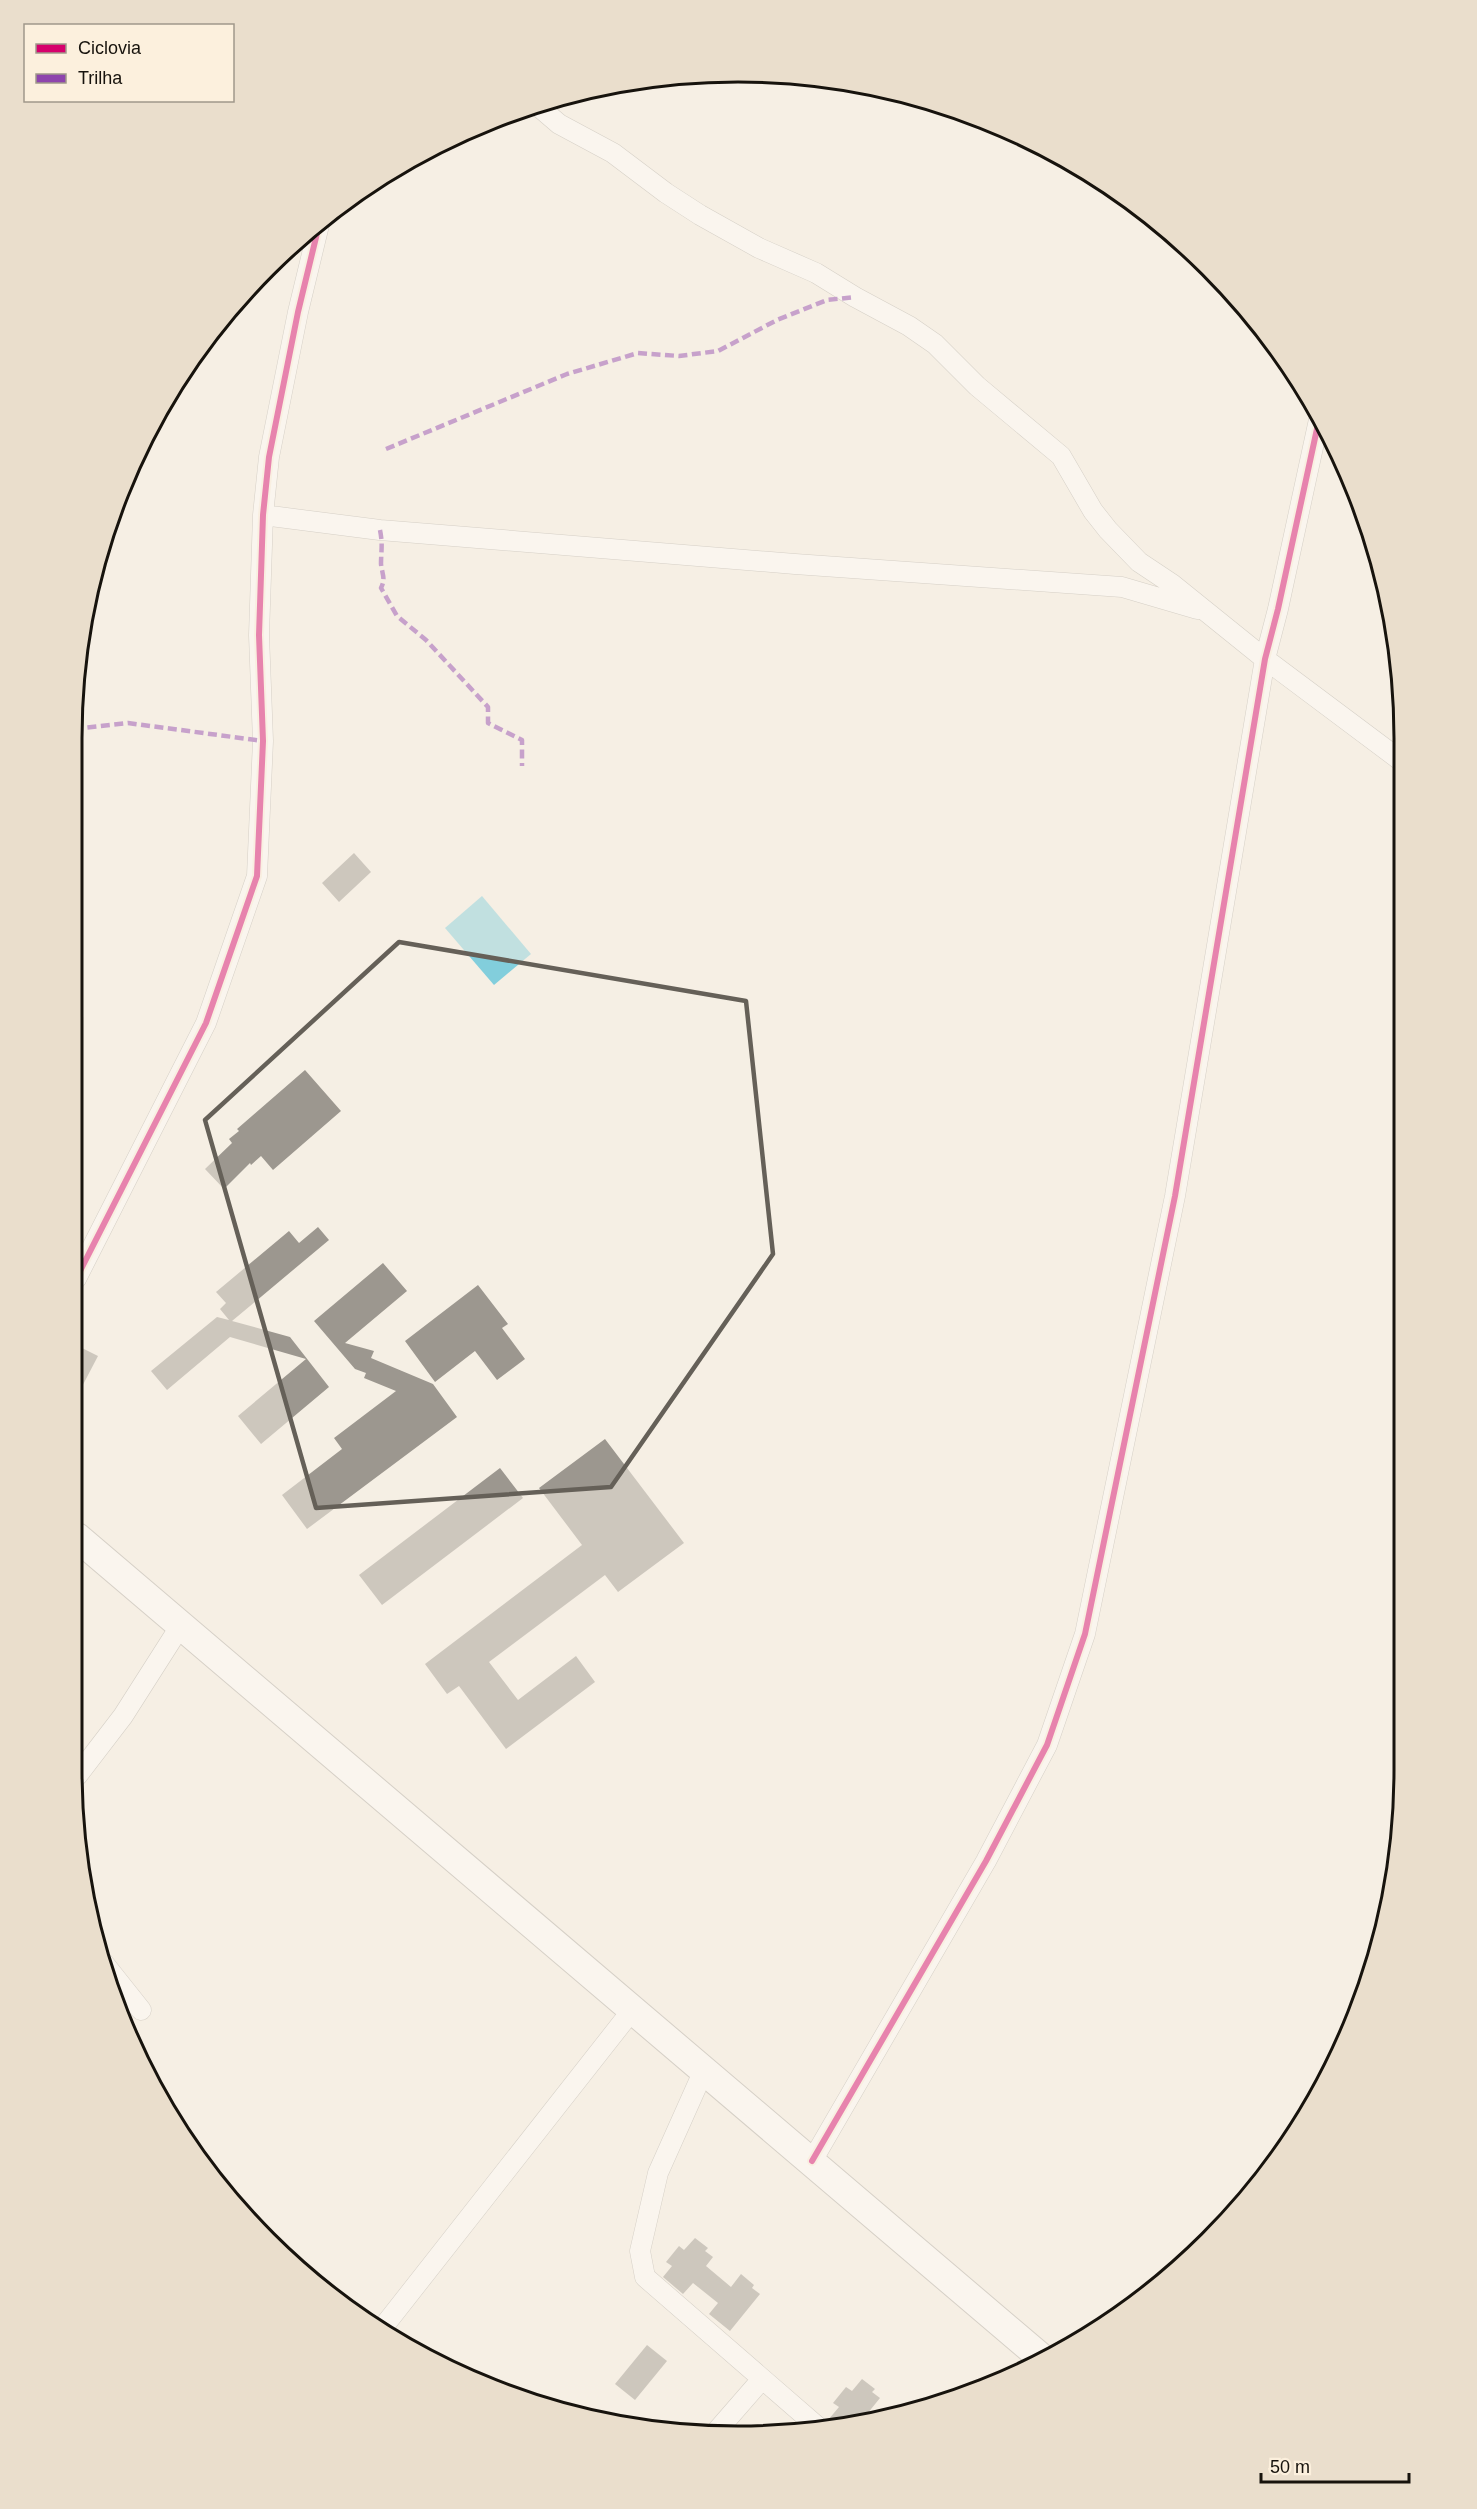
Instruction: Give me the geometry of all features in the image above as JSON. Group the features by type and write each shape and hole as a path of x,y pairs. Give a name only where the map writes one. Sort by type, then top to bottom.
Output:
{"highway":[{"path":"82,1541 1037,2354"}],"street":[{"path":"545,112 559,124 613,153 666,193 700,215 759,248 816,273 909,326 935,344 977,386 1061,456 1093,511 1138,561 1394,756"},
{"path":"82,1267 206,1023 257,876 263,741 259,635 263,515 269,457 298,312 316,237"},
{"path":"812,2161 986,1862 1047,1745 1085,1634 1175,1196 1265,659 1281,597 1317,429"},
{"path":"263,515 428,534 795,564 1122,587 1206,611"},
{"path":"82,1769 123,1716 181,1625"},
{"path":"116,1979 141,2010"},
{"path":"386,2324 633,2009"},
{"path":"704,2070 658,2173 640,2250 645,2277 812,2422"},
{"path":"721,2426 762,2379"}],"highlighted area":[{"path":"399,942 746,1001 773,1254 611,1487 316,1508 205,1120"}],"water":[{"path":"482,896 531,954 494,985 445,928"}],"building":[{"path":"354,853 371,872 339,902 322,883"},
{"path":"305,1070 341,1111 273,1170 261,1156 251,1165 250,1163 224,1189 205,1169 232,1143 229,1139 239,1131 237,1129"},
{"path":"318,1227 329,1240 232,1321 290,1337 329,1387 261,1444 238,1416 306,1359 230,1337 167,1390 151,1371 217,1317 229,1320 220,1309 226,1303 216,1292 289,1231 299,1243"},
{"path":"383,1263 407,1291 345,1343 374,1351 371,1358 433,1384 457,1417 307,1529 282,1495 342,1449 334,1438 396,1391 364,1378 366,1373 355,1369 314,1321"},
{"path":"478,1285 508,1324 502,1328 525,1359 497,1380 475,1351 435,1382 405,1341"},
{"path":"82,1348 98,1356 82,1387"},
{"path":"605,1439 684,1543 618,1592 605,1575 489,1662 518,1700 576,1656 595,1682 506,1749 459,1686 447,1694 425,1664 582,1545 539,1488"},
{"path":"500,1468 523,1498 382,1605 359,1575"},
{"path":"695,2238 708,2248 705,2251 713,2257 706,2266 731,2287 741,2274 754,2285 752,2288 760,2294 730,2331 709,2314 718,2303 693,2283 683,2294 663,2277 672,2266 666,2262 679,2246 684,2250"},
{"path":"647,2345 667,2361 635,2400 615,2384"},
{"path":"862,2379 875,2389 872,2392 880,2398 867,2414 828,2420 839,2407 833,2403 846,2387 852,2391"}],"marked path":[{"path":"386,449 567,374 638,353 679,356 718,351 777,320 827,300 855,297"},
{"path":"380,530 383,579 381,588 397,616 426,640 488,707 488,723 522,740 522,766"},
{"path":"82,728 128,723 263,741"}],"cycle path":[{"path":"82,1267 206,1023 257,876 263,741 259,635 263,515 269,457 298,312 316,237"},
{"path":"812,2161 986,1861 1047,1745 1085,1634 1175,1196 1265,659 1317,429"}]}
